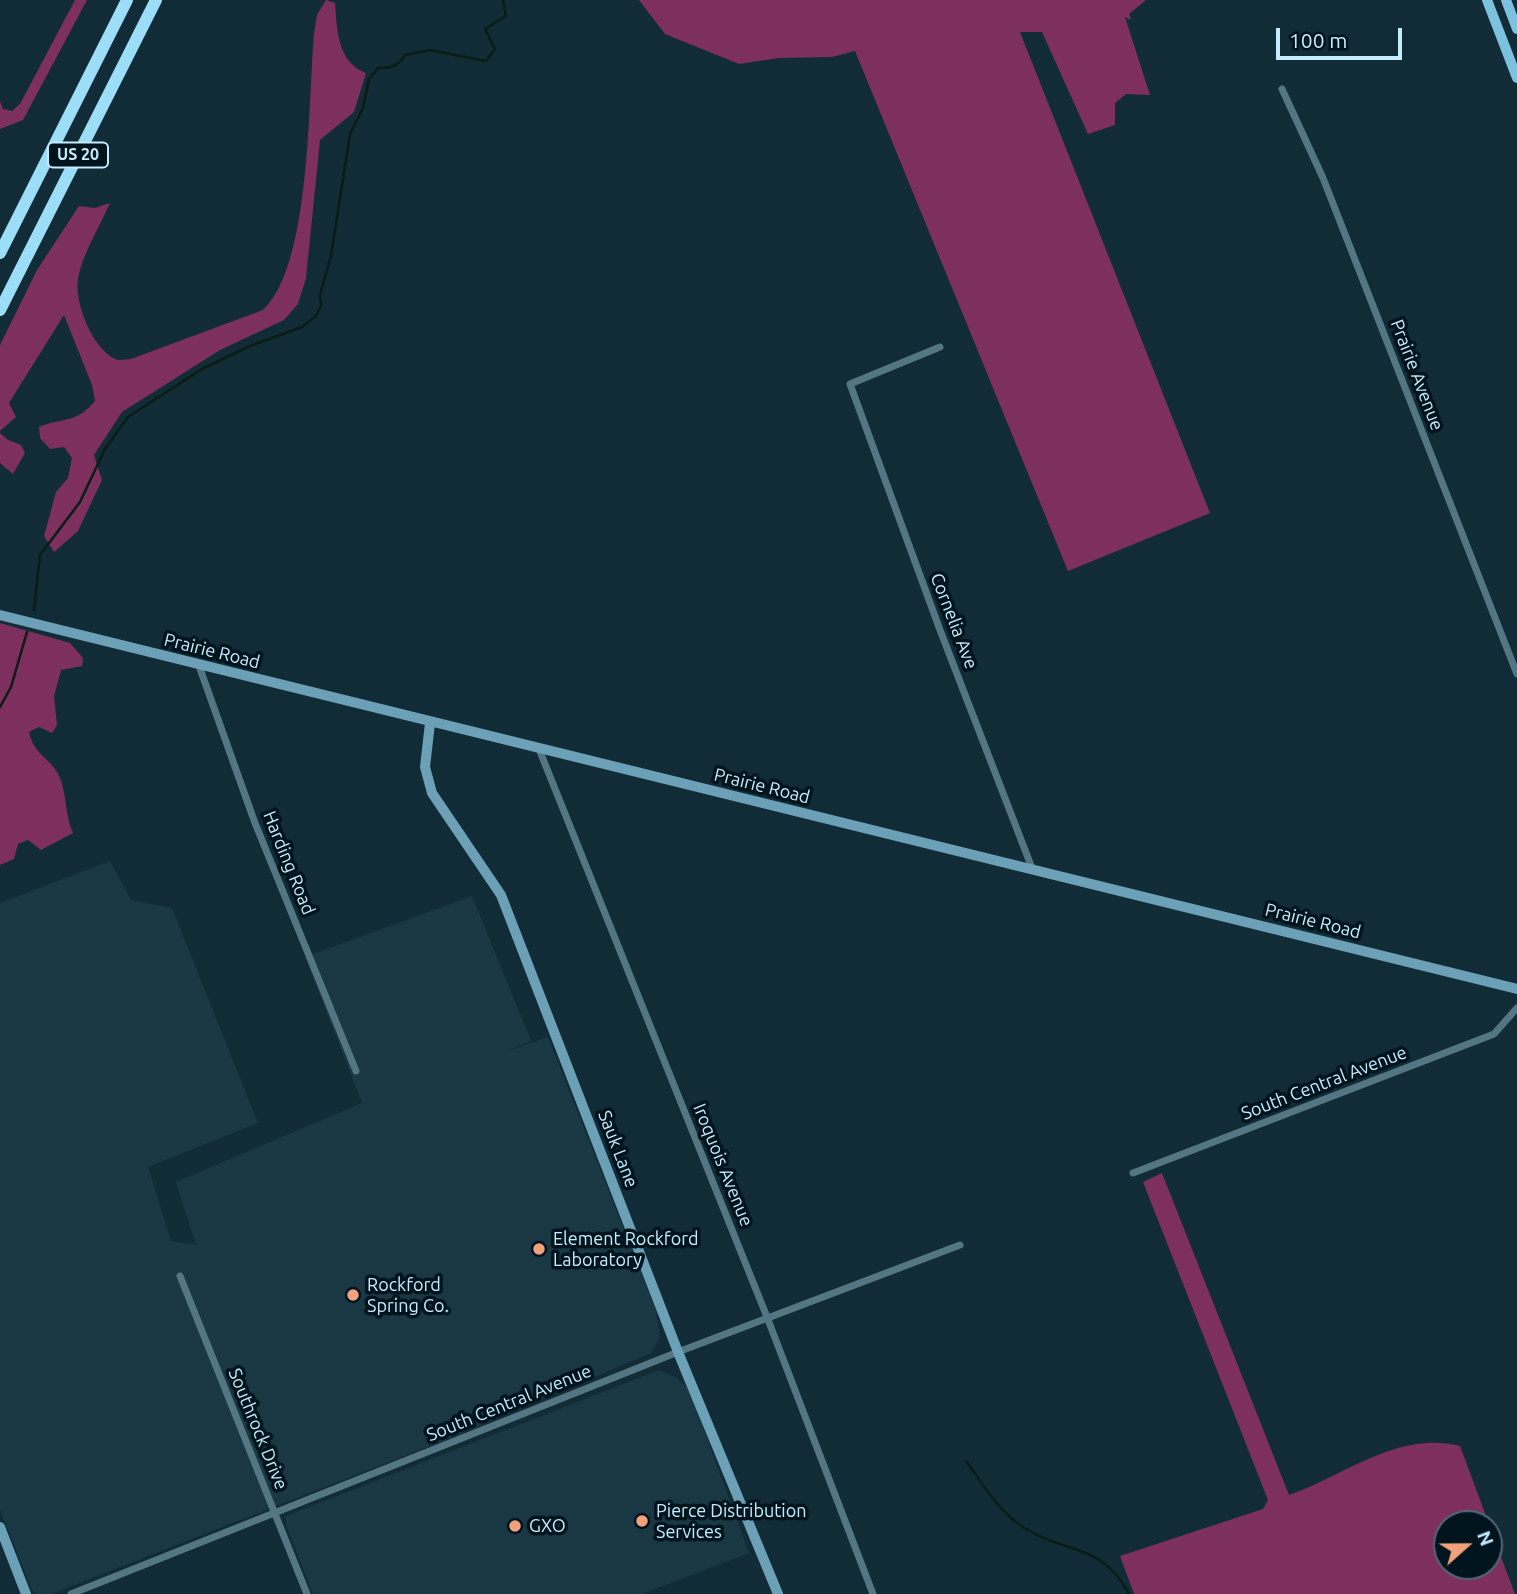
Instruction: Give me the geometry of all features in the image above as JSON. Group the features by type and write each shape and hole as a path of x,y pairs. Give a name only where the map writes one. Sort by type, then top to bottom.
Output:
{"highway":[{"name":"US 20","path":"0,253 127,0"},
{"name":"US 20","path":"0,310 156,0"}],"main road":[{"path":"1487,0 1517,78"},
{"path":"1506,0 1517,29"}],"street":[{"name":"Prairie Avenue","path":"1282,89 1323,178 1517,674"},
{"name":"Cornelia Ave","path":"940,347 850,384 925,591 1032,867"},
{"name":"Prairie Road","path":"0,615 430,723 1032,867 1517,989"},
{"name":"Harding Road","path":"198,663 255,823 356,1072"},
{"name":"Sauk Lane","path":"430,723 425,767 432,793 501,895 678,1352 778,1594"},
{"name":"Iroquois Avenue","path":"539,749 767,1317 873,1594"},
{"name":"South Central Avenue","path":"1133,1173 1493,1034 1517,1008"},
{"name":"South Central Avenue","path":"71,1594 767,1317 960,1245"},
{"name":"Southrock Drive","path":"180,1276 307,1594"},
{"path":"0,1527 26,1594"}],"shaded area":[{"path":"75,0 87,0 23,120 0,129 0,101 3,109 12,111 20,104"},
{"path":"326,0 335,3 338,34 344,53 356,68 366,73 354,112 320,140 306,278 298,304 284,320 220,350 122,412 94,455 102,480 78,531 54,552 44,536 56,492 68,478 72,458 64,447 50,449 40,438 39,427 82,413 95,401 92,385 64,315 9,403 16,417 0,431 0,345 37,270 79,206 95,208 110,203 84,259 77,288 82,311 92,335 115,359 131,359 263,310 279,288 299,221 308,139 314,34 317,15"},
{"path":"639,0 1146,0 1129,14 1131,20 1125,17 1150,95 1126,94 1115,103 1115,125 1088,134 1042,32 1020,32 1210,513 1068,571 855,51 832,57 779,58 739,64 665,34"},
{"path":"0,433 8,440 21,445 25,453 13,474 0,463"},
{"path":"0,623 70,643 83,658 82,666 61,670 54,696 57,725 52,733 39,727 29,732 39,752 57,771 73,833 41,850 28,840 18,844 14,859 0,865"},
{"path":"110,861 131,900 172,908 258,1123 148,1167 171,1241 196,1245 176,1182 362,1103 305,957 472,896 531,1041 501,1053 548,1037 656,1310 660,1338 651,1353 458,1435 51,1594 36,1594 31,1588 0,1510 0,903"},
{"path":"1162,1173 1289,1495 1394,1449 1437,1443 1460,1446 1484,1510 1433,1510 1433,1580 1503,1580 1503,1562 1515,1594 1134,1594 1120,1556 1263,1509 1268,1500 1143,1182"},
{"path":"659,1370 677,1378 689,1389 749,1553 642,1594 313,1594 286,1525 286,1516"}],"waterway":[{"path":"34,610 40,555 80,502 105,449 128,417 202,369 250,346 302,327 316,316 321,306 320,295 331,256 350,134 363,108 369,79 378,68 393,66 405,55 430,50 486,61 495,49 485,29 506,16 503,0"},
{"path":"0,707 11,687 27,632"},
{"path":"966,1461 992,1497 1014,1521 1038,1536 1081,1551 1107,1565 1129,1594"}],"place":[{"name":"Element Rockford Laboratory","path":"539,1249"},
{"name":"Rockford Spring Co.","path":"353,1295"},
{"name":"Pierce Distribution Services","path":"642,1521"},
{"name":"GXO","path":"515,1526"}]}
